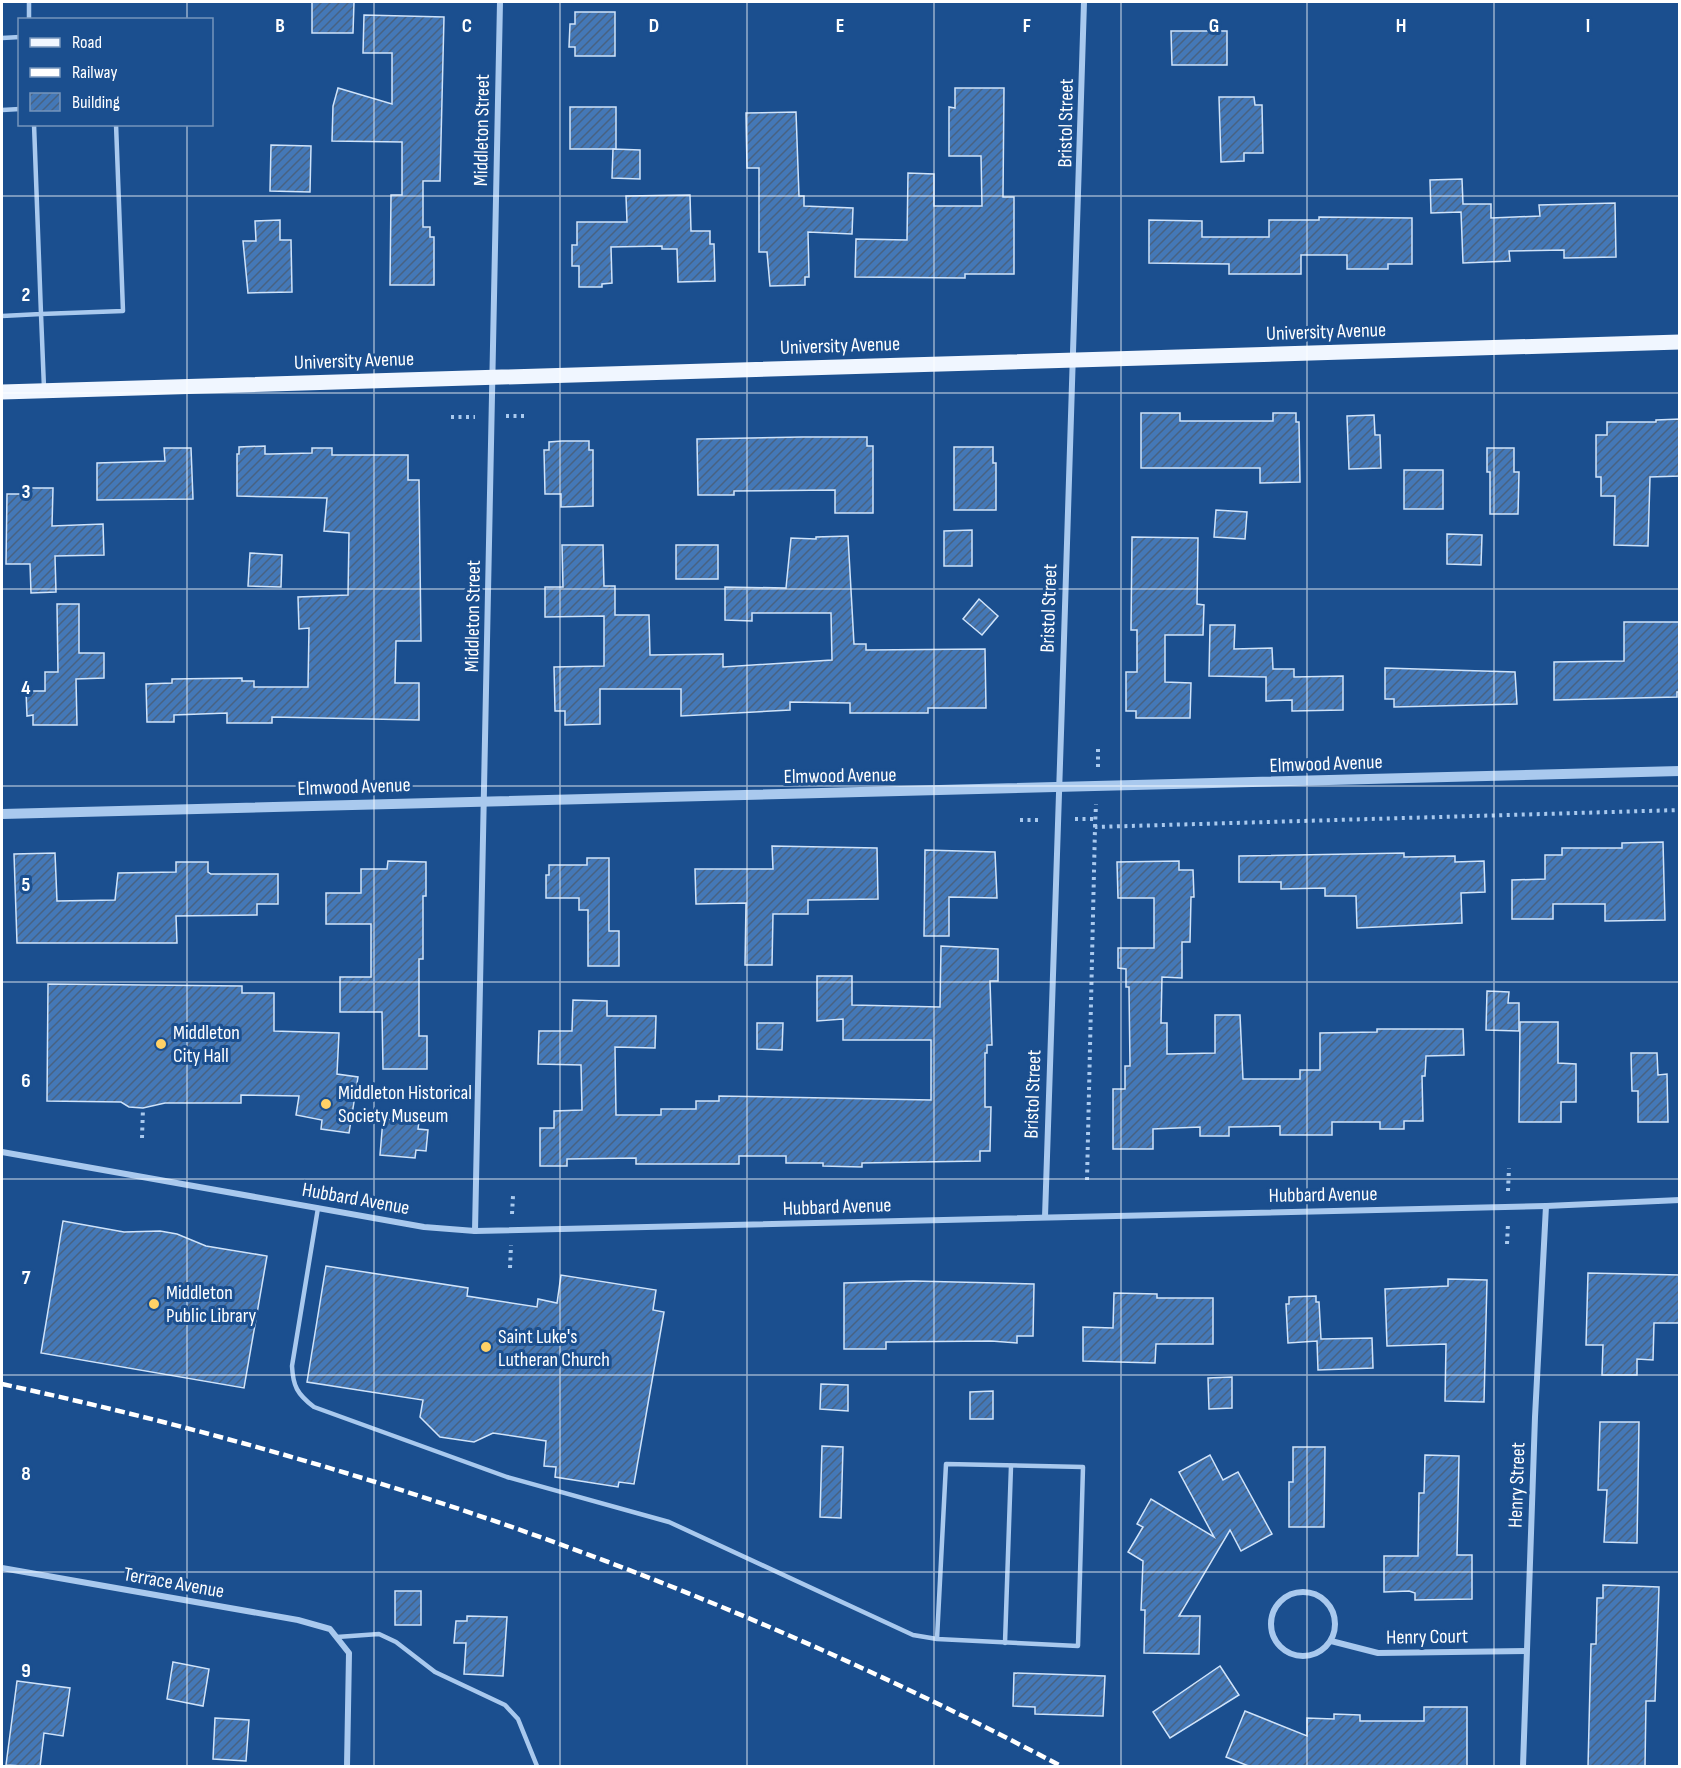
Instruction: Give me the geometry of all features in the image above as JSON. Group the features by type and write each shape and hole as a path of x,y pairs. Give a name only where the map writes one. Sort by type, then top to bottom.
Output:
{"main road":[{"name":"University Avenue","path":"2,392 1680,342"}],"street":[{"name":"Middleton Street","path":"475,1232 500,2"},
{"name":"Bristol Street","path":"1045,1217 1058,788 1075,359 1084,2"},
{"name":"Elmwood Avenue","path":"2,814 1680,771"},
{"name":"Hubbard Avenue","path":"2,1152 424,1227 475,1232 1546,1206 1680,1200"},
{"name":"Henry Street","path":"1523,1767 1546,1206"},
{"name":"Terrace Avenue","path":"2,1568 298,1620 330,1629 337,1637"},
{"path":"1308,1592 1320,1597 1329,1605 1335,1617 1335,1629 1331,1641 1311,1656 1298,1656 1286,1652 1277,1643 1272,1631 1271,1619 1276,1607 1284,1598 1296,1593 1308,1592"},
{"path":"337,1637 349,1653 347,1767"},
{"name":"Henry Court","path":"1331,1641 1378,1653 1526,1651"}],"lane":[{"path":"29,2 29,18"},
{"path":"2,38 18,37"},
{"path":"2,110 18,109"},
{"path":"34,126 44,391"},
{"path":"2,316 123,311 116,126"},
{"path":"318,1208 292,1366 296,1390 314,1407 507,1477 669,1522 913,1635 937,1639 1078,1646 1083,1467 946,1464 937,1639"},
{"path":"1005,1642 1011,1466"},
{"path":"337,1637 379,1634 396,1642 435,1672 505,1705 518,1719 537,1767"}],"path":[{"path":"1087,1180 1095,827 1680,810"},
{"path":"142,1138 143,1108"}],"building":[{"path":"312,2 354,2 353,33 312,33"},
{"path":"575,12 615,12 615,56 575,56 575,47 569,47 570,24 575,24"},
{"path":"364,15 444,17 440,181 423,181 423,227 430,227 430,237 434,237 434,285 390,285 391,195 402,195 402,142 332,141 333,106 338,88 392,104 392,53 363,53"},
{"path":"1171,31 1227,31 1227,65 1172,65"},
{"path":"955,88 1004,88 1003,197 1014,197 1014,274 965,274 965,278 855,277 856,239 907,240 908,173 934,174 934,206 982,206 981,156 949,156 949,107 955,108"},
{"path":"1219,97 1254,97 1255,105 1262,105 1263,153 1244,153 1244,161 1221,162"},
{"path":"570,107 616,107 616,149 570,149"},
{"path":"796,112 799,196 804,196 804,206 853,208 852,234 808,232 809,277 805,277 805,285 770,286 767,252 759,252 759,168 747,168 746,113"},
{"path":"271,145 311,146 310,192 270,191"},
{"path":"613,149 640,150 640,179 612,178"},
{"path":"1462,179 1463,204 1491,204 1491,218 1540,216 1539,205 1615,203 1616,257 1564,258 1564,250 1509,251 1510,261 1463,263 1461,212 1431,213 1430,180"},
{"path":"690,195 691,231 710,231 710,244 714,244 715,281 678,282 677,249 662,249 662,246 611,247 612,283 602,284 602,287 579,287 579,266 572,266 572,245 577,245 577,222 627,222 626,196"},
{"path":"1319,217 1412,218 1412,264 1388,264 1388,269 1347,269 1347,255 1301,255 1301,274 1229,274 1229,264 1149,263 1149,220 1202,221 1202,237 1269,237 1269,220 1319,220"},
{"path":"280,220 280,240 291,240 292,292 248,293 243,241 256,241 255,221"},
{"path":"1141,413 1180,413 1180,421 1273,421 1273,413 1296,413 1296,422 1299,422 1300,482 1260,483 1260,468 1141,468"},
{"path":"1374,415 1375,435 1380,435 1381,468 1349,469 1347,416"},
{"path":"1680,419 1680,476 1650,477 1648,546 1614,545 1615,496 1601,496 1601,477 1596,477 1596,435 1607,435 1607,422 1656,422 1656,420"},
{"path":"867,437 867,446 873,446 873,513 835,513 835,490 734,491 734,495 698,495 697,439"},
{"path":"589,441 589,450 593,450 593,506 561,507 561,494 545,494 544,450 549,450 549,442"},
{"path":"265,446 265,454 312,453 312,448 332,448 332,455 408,455 408,480 419,480 421,641 396,641 395,683 419,683 419,720 272,717 272,723 227,723 227,713 174,715 174,722 147,722 146,684 172,683 172,679 242,678 242,681 254,681 254,687 308,687 309,628 299,629 298,597 348,595 349,533 324,531 327,498 237,496 239,447"},
{"path":"954,447 993,447 993,463 996,463 996,510 954,510"},
{"path":"164,448 191,448 193,499 97,500 97,463 165,461"},
{"path":"1487,448 1514,448 1514,472 1519,472 1518,514 1490,514 1490,472 1487,472"},
{"path":"1404,470 1443,470 1443,509 1404,509"},
{"path":"26,488 53,488 52,526 103,524 104,555 55,556 56,592 31,593 30,564 6,564 7,494 26,494"},
{"path":"1216,510 1247,512 1245,539 1214,537"},
{"path":"972,530 972,566 944,566 944,531"},
{"path":"1447,534 1482,535 1481,565 1447,564"},
{"path":"848,536 854,644 866,644 866,650 985,649 986,708 928,708 928,713 850,713 850,703 790,702 790,710 681,716 681,689 600,689 600,724 565,725 565,711 555,711 554,667 604,666 604,616 545,617 545,587 563,587 562,545 603,545 604,586 615,586 615,615 649,615 650,655 723,654 723,667 832,660 831,613 752,613 752,621 725,620 725,587 786,588 791,538 816,539 816,537"},
{"path":"1132,537 1198,538 1197,604 1204,605 1203,635 1165,635 1165,682 1191,683 1190,718 1136,718 1136,711 1126,711 1126,672 1137,672 1137,630 1131,630"},
{"path":"676,545 718,545 718,579 676,579"},
{"path":"250,553 282,555 281,587 248,586"},
{"path":"979,599 998,616 982,635 963,619"},
{"path":"57,604 79,604 79,653 104,653 104,678 76,679 77,725 33,725 33,715 27,716 26,691 45,691 45,672 58,672"},
{"path":"1624,622 1680,622 1680,692 1677,692 1677,697 1554,700 1554,662 1624,661"},
{"path":"1210,625 1235,625 1234,649 1272,648 1273,669 1294,669 1294,677 1343,676 1343,710 1292,711 1292,700 1266,701 1266,677 1209,676"},
{"path":"1385,668 1515,672 1517,704 1394,707 1394,699 1385,699"},
{"path":"1663,842 1665,920 1605,921 1605,904 1553,904 1553,919 1512,919 1512,880 1545,879 1545,855 1562,855 1562,848 1622,848 1622,843"},
{"path":"772,846 877,848 878,899 808,900 808,914 773,914 772,965 745,965 746,903 696,904 695,869 773,869"},
{"path":"925,850 995,852 997,898 949,897 949,936 924,936"},
{"path":"55,853 57,901 115,900 118,873 176,872 176,862 208,862 208,872 211,874 278,874 278,904 257,904 257,915 176,916 177,943 17,943 14,854"},
{"path":"1404,853 1404,857 1455,856 1455,862 1484,861 1485,892 1461,893 1462,923 1357,928 1356,896 1325,896 1325,888 1281,889 1281,882 1239,882 1239,856"},
{"path":"587,858 609,858 609,931 619,931 619,966 588,966 588,910 579,910 579,898 546,898 546,875 549,875 549,865 587,865"},
{"path":"388,861 426,862 426,896 423,896 423,959 419,959 419,1036 427,1036 427,1069 383,1069 382,1012 340,1012 340,977 371,977 371,924 326,924 326,893 361,893 361,869 387,869"},
{"path":"1179,861 1179,870 1193,870 1194,897 1191,897 1190,942 1182,942 1182,978 1162,977 1161,1023 1167,1023 1167,1054 1215,1053 1215,1015 1240,1015 1243,1079 1300,1079 1300,1070 1320,1070 1320,1033 1377,1032 1377,1029 1463,1029 1464,1055 1426,1056 1425,1076 1422,1076 1423,1121 1404,1121 1404,1129 1380,1129 1380,1122 1332,1122 1332,1135 1280,1135 1280,1126 1229,1127 1229,1136 1200,1136 1200,1127 1153,1129 1153,1149 1113,1149 1113,1089 1125,1089 1125,1066 1130,1066 1129,987 1126,987 1126,969 1118,968 1118,948 1154,948 1154,898 1118,898 1117,862"},
{"path":"941,946 998,949 998,981 990,981 992,1045 987,1045 987,1053 985,1053 985,1107 991,1107 990,1151 980,1151 980,1161 862,1163 862,1167 823,1166 823,1163 786,1163 786,1156 739,1156 739,1164 636,1164 636,1158 567,1159 567,1166 540,1166 540,1128 554,1128 554,1111 582,1110 581,1065 538,1064 539,1031 572,1031 573,1000 607,1001 607,1016 656,1016 655,1048 615,1047 616,1115 661,1115 661,1109 696,1109 696,1101 719,1101 719,1096 931,1100 931,1040 843,1040 843,1019 817,1021 817,976 852,976 852,1005 940,1007"},
{"name":"Middleton City Hall","path":"48,984 242,986 242,993 274,993 274,1031 339,1033 337,1074 358,1077 349,1133 321,1129 322,1120 296,1115 299,1096 241,1095 241,1103 165,1103 143,1108 129,1107 121,1102 47,1101"},
{"path":"1487,991 1509,992 1508,1003 1519,1003 1519,1031 1486,1030"},
{"path":"1520,1022 1558,1022 1558,1063 1576,1064 1576,1102 1561,1102 1561,1122 1519,1122"},
{"path":"757,1023 783,1023 782,1050 757,1049"},
{"path":"1631,1053 1657,1053 1658,1075 1667,1074 1668,1122 1638,1122 1638,1091 1632,1091"},
{"path":"383,1119 419,1121 418,1129 428,1130 426,1151 416,1150 415,1158 380,1155"},
{"name":"Middleton Public Library","path":"63,1221 124,1232 160,1231 177,1234 206,1246 267,1256 244,1388 41,1353"},
{"name":"Saint Luke's Lutheran Church","path":"326,1266 468,1288 467,1296 537,1307 538,1299 557,1303 561,1275 656,1290 653,1310 664,1312 634,1484 619,1482 618,1487 555,1477 556,1467 544,1466 546,1441 493,1433 474,1442 440,1437 420,1417 423,1400 307,1382"},
{"path":"1588,1273 1680,1275 1680,1323 1654,1323 1653,1360 1637,1359 1637,1375 1602,1375 1603,1345 1586,1345"},
{"path":"1448,1279 1487,1280 1484,1402 1445,1401 1446,1344 1387,1346 1385,1289 1448,1286"},
{"path":"913,1281 1034,1284 1033,1336 1017,1336 1017,1343 991,1341 886,1342 886,1349 844,1349 844,1283"},
{"path":"1114,1293 1157,1294 1157,1298 1213,1298 1213,1344 1156,1344 1155,1363 1083,1361 1083,1327 1113,1328"},
{"path":"1316,1296 1316,1302 1319,1302 1321,1339 1372,1338 1373,1368 1318,1370 1317,1341 1288,1343 1286,1304 1289,1304 1289,1297"},
{"path":"1232,1377 1232,1408 1209,1409 1208,1378"},
{"path":"821,1384 848,1385 848,1411 820,1409"},
{"path":"993,1391 993,1419 970,1419 970,1392"},
{"path":"1600,1422 1639,1422 1637,1543 1604,1542 1607,1490 1598,1490"},
{"path":"822,1446 843,1447 841,1518 820,1517"},
{"path":"1293,1447 1325,1447 1324,1527 1289,1527 1289,1482 1293,1482"},
{"path":"1210,1455 1223,1480 1238,1472 1272,1534 1241,1551 1230,1530 1179,1616 1200,1616 1199,1654 1144,1653 1145,1610 1141,1610 1143,1561 1128,1552 1143,1527 1137,1524 1151,1499 1214,1537 1179,1472"},
{"path":"1425,1455 1459,1456 1457,1555 1472,1555 1472,1599 1415,1600 1415,1593 1409,1591 1384,1592 1384,1556 1418,1556 1419,1493 1424,1493"},
{"path":"1603,1585 1659,1587 1655,1701 1646,1701 1645,1767 1588,1767 1591,1644 1596,1644 1597,1598 1603,1598"},
{"path":"395,1591 421,1591 421,1625 395,1625"},
{"path":"467,1616 507,1617 503,1676 464,1674 466,1643 454,1643 456,1621 467,1621"},
{"path":"173,1662 209,1669 203,1706 167,1699"},
{"path":"1220,1666 1239,1695 1170,1738 1153,1712"},
{"path":"1014,1673 1105,1676 1103,1716 1035,1714 1035,1707 1013,1706"},
{"path":"17,1681 70,1688 63,1736 44,1733 40,1767 6,1765"},
{"path":"1424,1707 1467,1707 1467,1767 1251,1767 1226,1757 1245,1711 1307,1736 1307,1718 1334,1719 1334,1714 1360,1715 1360,1721 1424,1721"},
{"path":"215,1718 249,1720 246,1761 213,1759"}],"railway":[{"path":"2,1384 141,1416 277,1453 412,1494 545,1539 676,1588 805,1643 934,1702 1061,1766"}],"place":[{"name":"Middleton City Hall","path":"161,1044"},
{"name":"Middleton Historical Society Museum","path":"326,1104"},
{"name":"Middleton Public Library","path":"154,1304"},
{"name":"Saint Luke's Lutheran Church","path":"486,1347"}]}
